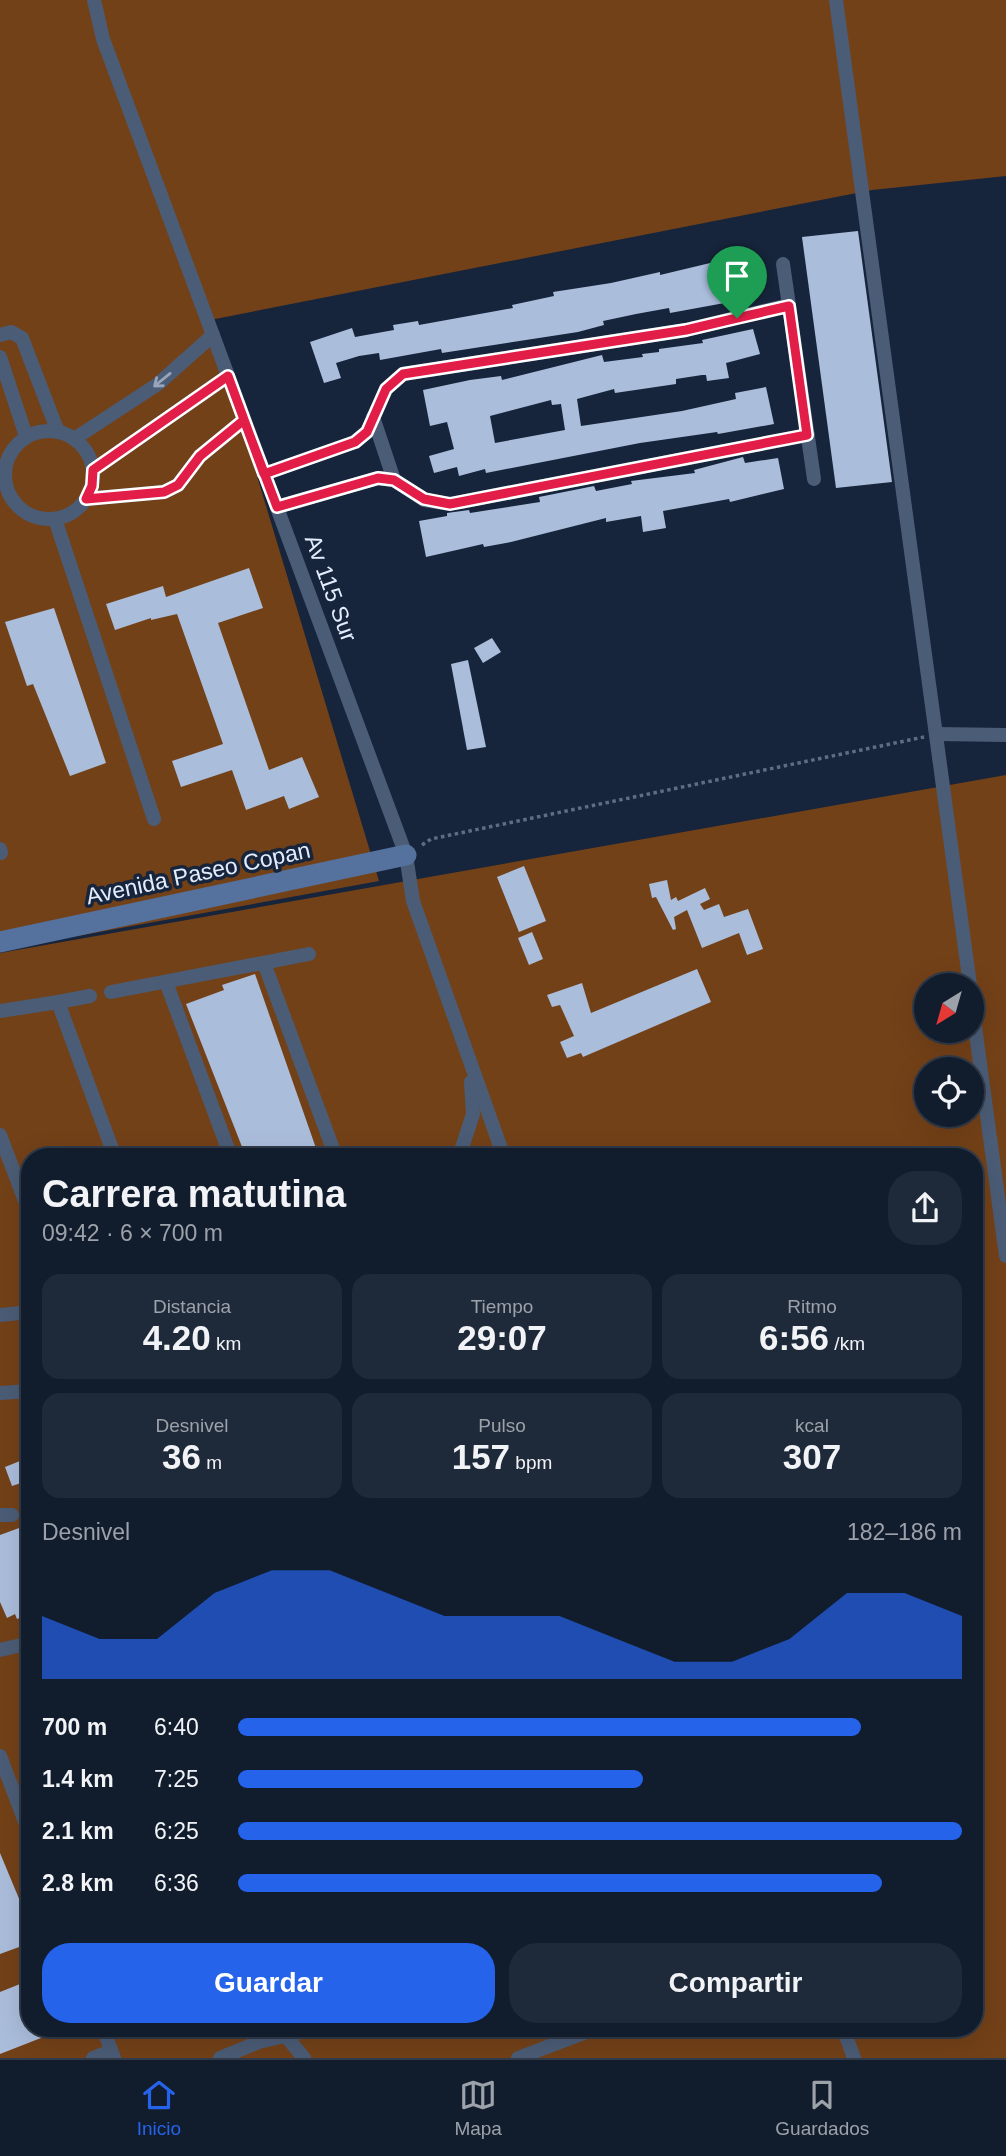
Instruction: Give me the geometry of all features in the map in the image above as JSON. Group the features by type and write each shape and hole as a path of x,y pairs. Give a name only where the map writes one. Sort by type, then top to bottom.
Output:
{"main road":[{"name":"Avenida Paseo Copan","path":"0,943 406,855"}],"street":[{"name":"Av 115 Sur","path":"94,0 103,39 406,855 413,901 469,1067 500,1148"},
{"path":"836,0 968,973"},
{"path":"783,264 814,479"},
{"path":"264,474 355,442 367,432 386,389 403,374 686,330 789,306"},
{"path":"0,335 11,332 22,338 32,370 58,432"},
{"path":"75,439 158,384 213,335"},
{"path":"0,357 26,436"},
{"path":"7,377 32,370"},
{"path":"93,470 228,376"},
{"path":"373,417 394,480"},
{"path":"86,499 164,492 178,485 200,456 244,420"},
{"path":"58,432 75,439 90,458 93,470 92,486 86,499 74,512 55,519 28,514 15,504 7,490 3,461 26,436 58,432"},
{"path":"277,507 378,478 394,480 424,499 450,504 807,435"},
{"path":"0,509 15,504"},
{"path":"55,519 155,819"},
{"path":"936,734 1006,735"},
{"path":"111,992 309,954"},
{"path":"264,962 333,1148"},
{"path":"166,982 228,1148"},
{"path":"0,1011 90,996"},
{"path":"58,1002 112,1148"},
{"path":"977,1043 1006,1256"},
{"path":"462,1148 473,1114 469,1067"},
{"path":"0,1135 21,1190"},
{"path":"0,1315 21,1313"},
{"path":"0,1393 21,1392"},
{"path":"0,1650 21,1645"},
{"path":"0,1756 21,1811"},
{"path":"93,2058 113,2054 106,2037"},
{"path":"220,2058 272,2037"},
{"path":"286,2037 304,2058"},
{"path":"518,2058 573,2037"},
{"path":"846,2037 854,2058"},
{"path":"250,2058 259,2042"}],"path":[{"path":"406,855 431,839 936,734"}],"shaded area":[{"path":"0,0 1006,0 1006,176 872,190 210,320 379,881 0,950"},
{"path":"1006,775 1006,2058 0,2058 0,953"}],"building":[{"path":"858,231 892,482 836,488 802,237"},
{"path":"752,253 762,292 730,302 670,313 669,308 603,321 604,325 578,332 442,353 441,349 380,360 379,353 359,356 336,363 341,378 324,383 310,342 352,328 355,337 394,330 393,325 418,321 419,325 513,308 512,305 554,296 553,292 660,272 660,275"},
{"path":"753,329 760,354 726,363 729,378 707,381 706,375 702,375 676,379 676,384 615,393 614,389 577,399 581,426 682,411 736,399 735,393 766,387 774,424 640,443 486,473 485,469 459,476 457,467 434,473 429,456 454,449 447,422 430,426 423,390 501,376 502,380 602,355 604,362 643,357 642,354 659,352 659,349 703,343 702,340","holes":["551,400 552,405 561,404 565,430 495,443 490,416"]},
{"path":"743,457 745,463 778,458 784,489 730,502 729,499 663,511 666,528 643,532 641,516 606,522 606,518 511,542 484,547 483,544 426,557 419,521 447,516 447,513 469,510 470,513 540,502 539,497 594,486 596,491 632,484 631,481 695,473 694,470"},
{"path":"249,568 263,608 218,623 269,770 302,757 319,797 289,809 284,796 246,810 232,770 181,787 172,761 223,744 177,614 151,618 115,630 106,604 163,586 166,597"},
{"path":"54,608 106,763 70,776 33,684 27,686 5,622"},
{"path":"492,638 501,652 483,663 474,648"},
{"path":"468,660 486,747 467,750 451,664"},
{"path":"524,866 546,921 519,932 497,877"},
{"path":"667,880 671,900 676,897 678,901 705,888 710,899 700,904 704,910 719,904 724,917 748,909 763,949 747,955 739,933 702,948 687,910 674,917 676,929 673,930 656,897 652,898 649,884"},
{"path":"532,932 543,959 529,965 518,938"},
{"path":"697,969 711,1002 583,1057 581,1053 567,1058 560,1042 574,1036 560,1005 552,1007 547,995 582,983 591,1013"},
{"path":"255,974 316,1148 242,1148 186,1004 224,990 222,985"},
{"path":"21,1461 21,1483 12,1486 5,1467"},
{"path":"21,1527 21,1617 17,1619 15,1614 7,1618 0,1602 0,1535"},
{"path":"0,1853 21,1903 21,1946 0,1954"},
{"path":"21,1984 21,2037 44,2037 0,2054 0,1992"}],"route":[{"path":"737,318 686,330 403,374 386,389 367,432 355,442 264,474 228,376 93,470 92,486 86,499 164,492 178,485 200,456 244,420 264,474 277,507 378,478 394,480 424,499 450,504 807,435 789,306 737,318"}]}
